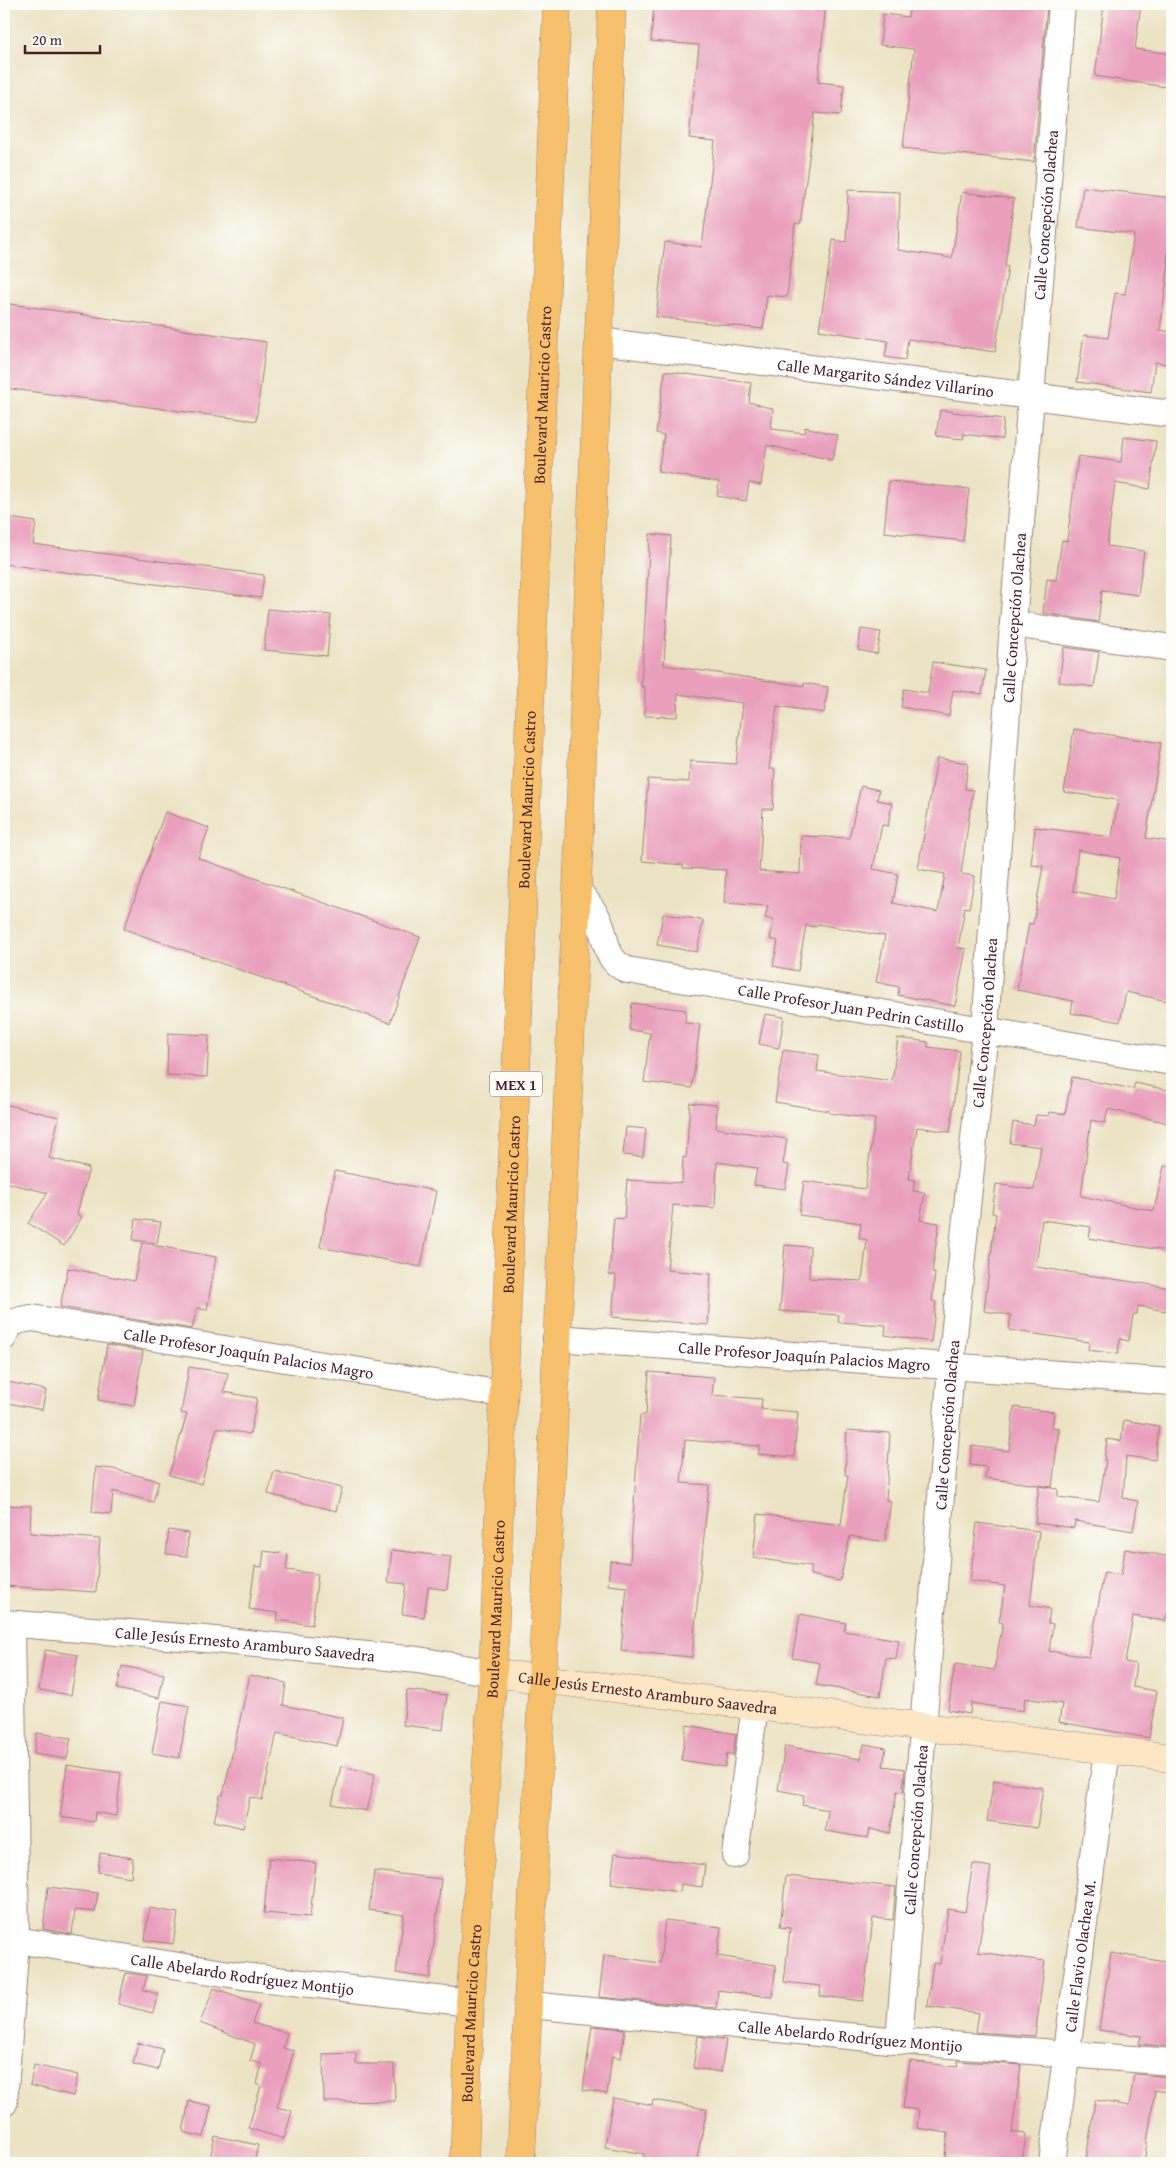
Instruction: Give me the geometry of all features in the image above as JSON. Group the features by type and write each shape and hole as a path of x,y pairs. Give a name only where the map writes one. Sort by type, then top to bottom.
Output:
{"main road":[{"name":"Boulevard Mauricio Castro","path":"464,2163 470,2003 493,1673 557,4"},
{"path":"521,2163 530,2005 612,4"}],"street":[{"name":"Calle Concepción Olachea","path":"899,2041 951,1366 985,1030 1013,624 1062,4"},
{"name":"Calle Margarito Sández Villarino","path":"599,340 1032,398 1172,414"},
{"path":"1013,624 1172,648"},
{"name":"Calle Profesor Juan Pedrin Castillo","path":"577,889 598,918 609,954 615,964 627,970 1172,1062"},
{"name":"Calle Profesor Joaquín Palacios Magro","path":"4,1337 7,1328 16,1320 32,1318 503,1394"},
{"name":"Calle Profesor Joaquín Palacios Magro","path":"556,1338 1172,1382"},
{"path":"4,2102 16,1940 8,1624"},
{"name":"Calle Jesús Ernesto Aramburo Saavedra","path":"8,1624 206,1638 408,1659 493,1673 1172,1758"},
{"path":"735,1855 755,1706"},
{"name":"Calle Flavio Olachea M.","path":"1052,2163 1107,1750"},
{"name":"Calle Abelardo Rodríguez Montijo","path":"16,1940 242,1976 470,2003"},
{"name":"Calle Abelardo Rodríguez Montijo","path":"530,2005 899,2041 1172,2062"}],"building":[{"path":"654,4 826,4 818,82 844,85 841,115 815,113 800,225 795,224 787,297 767,295 763,329 656,317 665,242 702,247 715,141 689,138 699,45 651,41"},
{"path":"910,4 1047,4 1034,162 903,148 914,49 880,45 883,14 908,17"},
{"path":"1104,4 1141,4 1135,49 1172,54 1172,88 1095,76"},
{"path":"1083,187 1172,198 1172,220 1167,262 1169,262 1160,330 1172,332 1172,365 1155,362 1151,392 1077,382 1084,335 1108,338 1115,293 1125,294 1134,234 1078,227"},
{"path":"848,190 900,192 898,250 952,258 962,192 1014,199 1005,266 1008,267 995,352 908,339 905,360 885,357 888,341 819,330 833,240 846,242"},
{"path":"4,303 266,342 256,421 4,388"},
{"path":"665,371 751,383 749,402 773,409 771,429 804,433 805,427 838,435 832,460 767,445 761,485 749,483 746,501 717,496 719,482 658,472 664,435 656,433"},
{"path":"940,410 1004,419 1002,439 964,434 963,439 936,436"},
{"path":"1124,437 1156,441 1150,489 1115,483 1107,546 1144,551 1138,595 1102,590 1098,622 1043,613 1047,579 1056,580 1062,540 1067,541 1078,456 1121,462"},
{"path":"889,481 969,489 963,541 884,532"},
{"path":"4,517 36,522 33,544 264,575 261,598 4,564"},
{"path":"650,534 671,536 664,665 804,686 804,683 828,687 824,713 777,706 769,769 775,769 773,809 763,809 759,871 800,874 801,836 849,838 861,786 879,790 877,800 892,803 888,826 882,825 873,869 898,874 893,903 938,912 945,874 918,869 937,758 968,763 965,789 973,790 961,874 975,876 969,908 965,907 958,948 966,949 955,1006 898,995 899,987 876,982 885,936 817,924 816,927 806,925 798,971 773,966 778,941 770,939 774,920 765,918 768,906 724,903 726,870 683,868 683,865 642,861 648,779 689,782 690,761 736,764 743,703 678,694 677,717 645,716 645,687 641,687"},
{"path":"268,609 331,615 327,656 264,650"},
{"path":"861,629 881,632 877,654 858,650"},
{"path":"1064,647 1099,652 1094,687 1059,682"},
{"path":"933,662 986,670 982,694 953,690 949,716 901,707 904,689 928,693"},
{"path":"1074,729 1161,743 1146,838 1172,842 1172,1002 1126,992 1120,1022 1071,1013 1073,1001 1017,990 1029,923 1033,924 1043,866 1031,865 1035,827 1112,837 1118,800 1064,792","holes":["1078,850 1120,858 1114,899 1073,891"]},
{"path":"165,812 209,828 198,858 420,937 390,1023 124,929"},
{"path":"663,914 703,920 697,952 657,945"},
{"path":"632,1003 686,1010 685,1023 700,1024 692,1088 644,1082 650,1033 629,1030"},
{"path":"765,1014 784,1017 779,1048 759,1044"},
{"path":"168,1033 209,1035 207,1077 167,1075"},
{"path":"898,1038 928,1042 928,1047 960,1051 950,1132 917,1127 909,1179 915,1180 913,1191 925,1193 920,1220 939,1223 932,1273 935,1273 932,1301 936,1302 931,1342 885,1335 886,1325 838,1322 839,1315 780,1311 785,1245 810,1247 809,1278 862,1281 867,1240 859,1238 861,1223 799,1215 804,1181 865,1189 875,1119 829,1113 829,1111 775,1102 783,1050 819,1055 817,1071 892,1081"},
{"path":"1072,1077 1133,1089 1135,1083 1172,1091 1172,1124 1108,1109 1105,1123 1091,1120 1081,1196 1154,1211 1164,1166 1172,1167 1172,1252 1089,1238 1091,1227 1042,1220 1036,1267 1172,1288 1172,1312 1138,1306 1137,1314 1133,1314 1129,1341 1120,1339 1118,1354 1088,1350 1089,1342 1009,1330 1011,1315 984,1311 996,1214 992,1213 996,1184 1034,1190 1041,1147 1010,1143 1013,1122 1034,1125 1036,1115 1048,1116 1049,1112 1065,1114"},
{"path":"690,1103 717,1105 716,1128 787,1139 783,1164 789,1165 785,1189 754,1185 757,1168 717,1162 715,1208 673,1205 667,1270 711,1274 708,1325 612,1317 616,1275 609,1275 614,1218 624,1219 627,1180 682,1183 683,1157 686,1158"},
{"path":"4,1104 59,1117 49,1158 89,1168 77,1214 82,1217 64,1246 28,1223 48,1193 4,1182"},
{"path":"626,1127 646,1129 643,1157 623,1155"},
{"path":"335,1171 436,1191 421,1267 320,1247"},
{"path":"136,1219 161,1222 157,1243 133,1240"},
{"path":"142,1243 216,1257 207,1310 197,1308 192,1329 60,1307 68,1268 134,1281"},
{"path":"107,1345 143,1351 134,1406 98,1400"},
{"path":"189,1367 228,1373 224,1392 257,1398 250,1434 217,1428 201,1484 169,1475 187,1414 181,1413"},
{"path":"649,1372 714,1377 712,1395 762,1399 761,1409 798,1412 794,1457 758,1454 760,1446 685,1440 681,1483 709,1485 692,1657 621,1651 627,1587 608,1585 610,1561 630,1563 640,1415 646,1415"},
{"path":"8,1382 46,1390 42,1410 4,1402"},
{"path":"1014,1407 1054,1412 1052,1427 1059,1428 1052,1487 985,1478 987,1467 970,1465 972,1446 1009,1451"},
{"path":"1124,1420 1159,1426 1155,1460 1126,1456 1123,1498 1138,1501 1133,1531 1075,1521 1074,1528 1035,1523 1039,1486 1058,1489 1058,1497 1099,1502 1106,1460 1104,1460 1107,1439 1121,1441"},
{"path":"847,1430 890,1433 886,1500 891,1501 885,1542 850,1536 840,1581 810,1575 812,1566 753,1558 758,1514 841,1525 848,1475 845,1475"},
{"path":"96,1467 113,1469 159,1481 153,1502 113,1491 111,1514 92,1512"},
{"path":"274,1471 342,1488 336,1511 268,1494"},
{"path":"4,1505 31,1506 30,1533 100,1539 96,1592 4,1586"},
{"path":"977,1523 1039,1531 1030,1605 1050,1609 1048,1623 1053,1624 1049,1651 1089,1657 1104,1572 1121,1575 1125,1549 1172,1557 1172,1615 1167,1614 1165,1621 1133,1616 1125,1662 1136,1664 1133,1687 1157,1691 1149,1738 1059,1722 1062,1704 1025,1698 1023,1711 971,1703 970,1714 948,1710 955,1664 994,1670 1003,1623 999,1622 1005,1586 970,1581"},
{"path":"169,1530 188,1533 187,1556 166,1554"},
{"path":"392,1550 451,1557 447,1590 428,1587 424,1617 402,1614 406,1584 388,1582"},
{"path":"264,1551 288,1554 286,1570 318,1574 312,1625 277,1620 278,1613 249,1609 255,1566 262,1567"},
{"path":"800,1614 846,1623 844,1631 899,1640 896,1659 886,1658 880,1696 816,1685 820,1663 792,1658"},
{"path":"45,1650 78,1655 71,1695 39,1690"},
{"path":"122,1666 164,1674 159,1698 117,1689"},
{"path":"250,1675 286,1683 283,1705 343,1718 337,1746 277,1733 262,1800 250,1797 243,1828 214,1821 220,1795 223,1795"},
{"path":"407,1690 447,1695 443,1730 403,1725"},
{"path":"162,1701 189,1706 179,1758 152,1753"},
{"path":"687,1725 736,1734 733,1755 727,1753 725,1767 681,1760"},
{"path":"37,1733 71,1738 67,1759 34,1754"},
{"path":"864,1744 886,1748 883,1766 905,1769 903,1792 897,1791 890,1833 870,1829 868,1838 825,1831 828,1810 802,1805 804,1795 778,1790 785,1746 861,1759"},
{"path":"67,1765 121,1773 116,1816 95,1812 94,1822 60,1817"},
{"path":"341,1766 375,1774 366,1811 332,1804"},
{"path":"994,1780 1043,1788 1037,1828 987,1821"},
{"path":"100,1853 133,1858 131,1877 98,1872"},
{"path":"615,1853 705,1865 702,1887 681,1884 680,1892 611,1883"},
{"path":"269,1858 316,1863 310,1917 264,1913"},
{"path":"973,1864 991,1867 978,1952 1045,1961 1035,2036 976,2032 979,2013 927,2006 933,1963 940,1964 948,1909 965,1912"},
{"path":"374,1871 441,1879 430,1978 396,1973 404,1915 369,1910"},
{"path":"786,1876 896,1887 893,1920 873,1918 863,2001 820,1996 821,1986 784,1982 790,1928 780,1927"},
{"path":"48,1887 98,1893 95,1912 75,1910 72,1934 43,1929"},
{"path":"149,1908 178,1913 173,1944 145,1940"},
{"path":"665,1920 721,1927 717,1956 776,1965 772,1997 718,1990 716,2008 599,1997 604,1955 660,1963"},
{"path":"1111,1953 1172,1963 1172,2047 1139,2044 1141,2036 1099,2030"},
{"path":"126,1973 147,1976 143,1990 158,1994 153,2013 118,2004"},
{"path":"214,1988 259,2004 252,2023 287,2033 283,2048 294,2051 277,2107 292,2111 284,2139 248,2128 261,2086 257,2084 262,2064 250,2061 255,2044 200,2023"},
{"path":"592,2026 625,2029 621,2058 612,2056 607,2094 583,2090"},
{"path":"698,2036 726,2040 721,2072 693,2068"},
{"path":"138,2043 163,2049 158,2070 133,2064"},
{"path":"356,2053 356,2064 394,2064 395,2101 324,2102 323,2054"},
{"path":"910,2061 957,2067 958,2061 1021,2065 1012,2132 1026,2134 1022,2163 989,2163 989,2161 945,2156 948,2133 917,2128 919,2110 903,2108"},
{"path":"34,2065 78,2075 73,2096 30,2085"},
{"path":"1134,2074 1172,2077 1172,2093 1155,2090 1144,2163 1105,2163 1086,2160 1095,2100 1129,2106"},
{"path":"613,2098 652,2105 653,2100 707,2109 696,2163 642,2163 644,2154 605,2147"},
{"path":"189,2101 211,2106 204,2137 183,2132"},
{"path":"215,2136 258,2145 254,2163 209,2163"}]}
